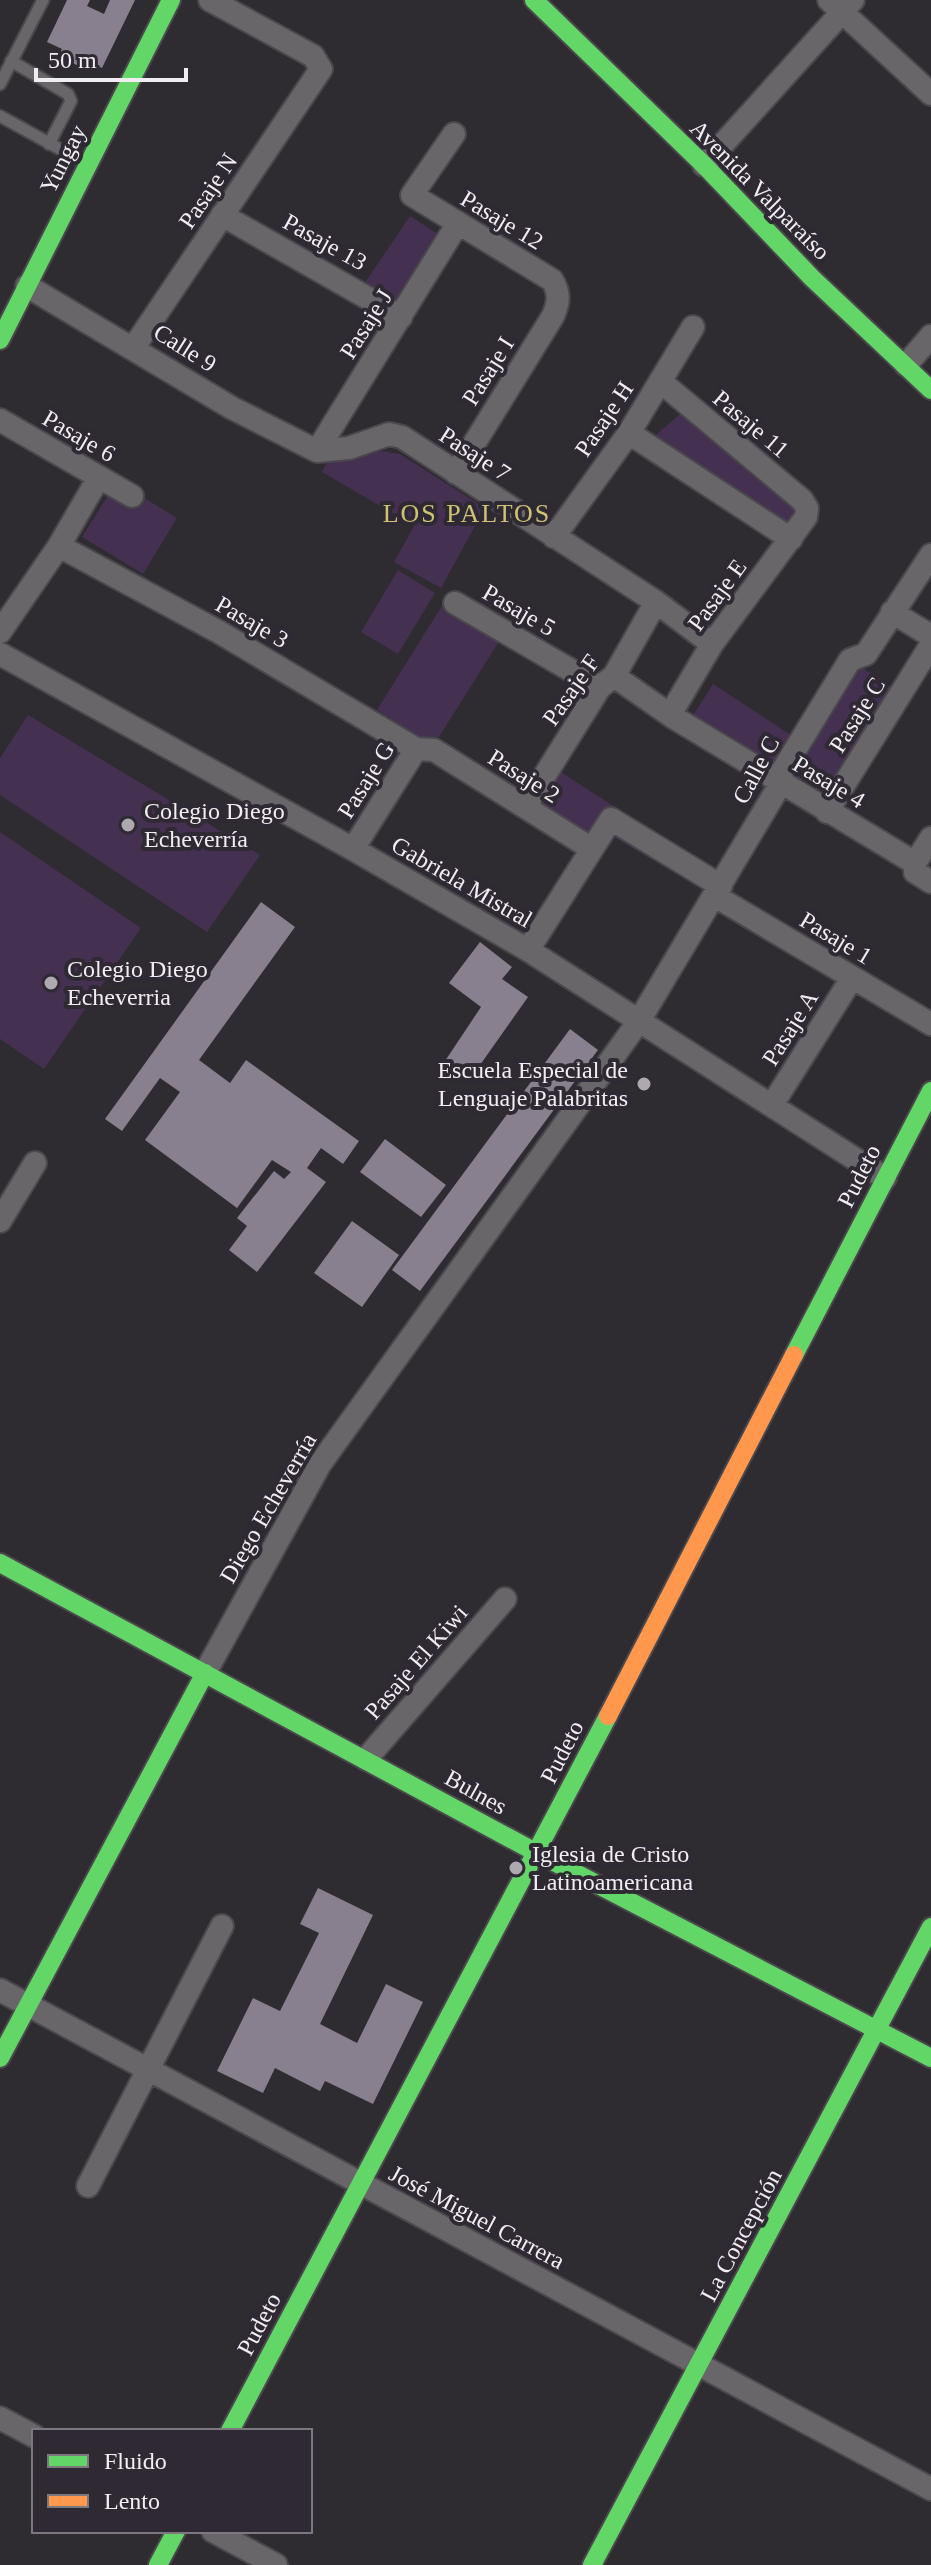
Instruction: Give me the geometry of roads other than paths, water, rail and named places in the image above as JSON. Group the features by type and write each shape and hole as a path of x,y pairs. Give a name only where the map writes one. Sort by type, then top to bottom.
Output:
{"main road":[{"name":"Yungay","path":"0,340 171,0"},
{"name":"Avenida Valparaíso","path":"517,0 557,24"},
{"name":"Avenida Valparaíso","path":"534,0 704,165 812,278 931,390"},
{"name":"Pudeto","path":"231,2429 537,1853 885,1178 923,1123 931,1091"},
{"name":"Bulnes","path":"0,1563 537,1853 931,2058"},
{"name":"Diego Echeverría","path":"0,2058 205,1673"},
{"name":"La Concepción","path":"592,2565 931,1927"},
{"path":"158,2565 175,2533"}],"street":[{"name":"Pasaje N","path":"134,347 320,73 319,63 313,56 210,0"},
{"path":"704,165 842,4 931,94"},
{"name":"Pasaje 12","path":"454,134 412,195 552,280 559,294"},
{"name":"Pasaje 13","path":"222,215 401,317"},
{"name":"Pasaje J","path":"317,451 458,223"},
{"name":"Calle 9","path":"27,286 232,408 317,451"},
{"name":"Pasaje I","path":"456,473 553,316 559,294"},
{"name":"Pasaje H","path":"554,537 629,433 693,327"},
{"path":"906,365 931,336"},
{"name":"Pasaje 11","path":"660,381 802,500 807,508"},
{"name":"Pasaje 6","path":"0,420 132,496"},
{"path":"629,433 791,539"},
{"name":"Pasaje 7","path":"317,451 349,448 389,434 402,437 656,602 712,644"},
{"path":"0,632 59,546 99,477"},
{"name":"Pasaje E","path":"673,717 674,708 712,644 791,539 806,517 807,508"},
{"name":"Pasaje 3","path":"59,546 219,632 422,748"},
{"name":"Calle C","path":"639,1021 718,891 781,783 781,773 850,660 866,654 931,555"},
{"name":"Pasaje F","path":"525,807 656,602"},
{"name":"Pasaje 5","path":"455,603 607,682"},
{"path":"892,612 931,636"},
{"name":"Pasaje C","path":"827,812 931,645"},
{"name":"Gabriela Mistral","path":"0,654 353,849 528,950 885,1178"},
{"name":"Pasaje 4","path":"607,682 673,717 915,863 915,872 931,882"},
{"name":"Pasaje 2","path":"422,748 592,849"},
{"name":"Pasaje G","path":"353,849 422,748"},
{"name":"Pasaje 1","path":"592,849 611,819 852,978 929,1023"},
{"path":"915,863 931,838"},
{"path":"528,950 592,849"},
{"name":"Pasaje A","path":"772,1105 852,978"},
{"name":"Diego Echeverría","path":"205,1673 320,1464 639,1021"},
{"path":"2,1214 35,1163"},
{"name":"Pasaje El Kiwi","path":"366,1759 505,1599"},
{"path":"88,2186 222,1926"},
{"name":"José Miguel Carrera","path":"0,1990 931,2489"},
{"path":"0,2418 32,2435"},
{"path":"217,2533 276,2565"}],"lane":[{"path":"0,84 43,0"},
{"path":"11,61 68,94 71,101 49,144"},
{"path":"0,116 87,165"}],"place":[{"name":"Colegio Diego Echeverría","path":"128,825"},
{"name":"Colegio Diego Echeverria","path":"51,983"},
{"name":"Escuela Especial de Lenguaje Palabritas","path":"644,1084"},
{"name":"Iglesia de Cristo Latinoamericana","path":"516,1868"}],"district":[{"name":"LOS PALTOS","path":"467,513"}]}
